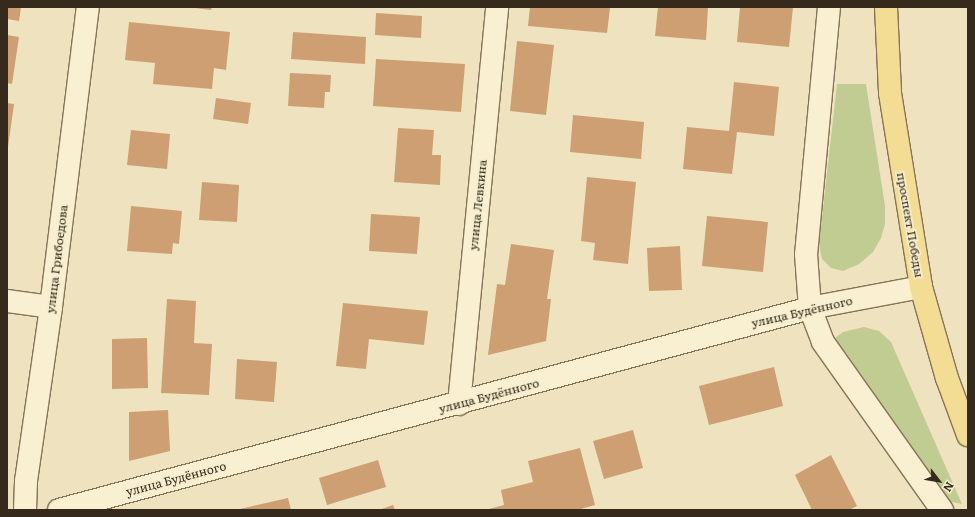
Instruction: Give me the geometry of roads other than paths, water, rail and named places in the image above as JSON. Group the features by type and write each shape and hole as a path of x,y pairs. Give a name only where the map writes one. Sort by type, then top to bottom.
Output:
{"main road":[{"name":"проспект Победы","path":"886,7 890,92 921,287 938,352 968,436"}],"street":[{"name":"улица Грибоедова","path":"25,510 26,481 51,307 88,7"},
{"name":"улица Левкина","path":"459,404 498,7"},
{"path":"829,7 806,254 810,308 823,342 942,510"},
{"name":"улица Будённого","path":"59,510 459,404 810,308 921,287"},
{"path":"7,301 51,307"}]}
